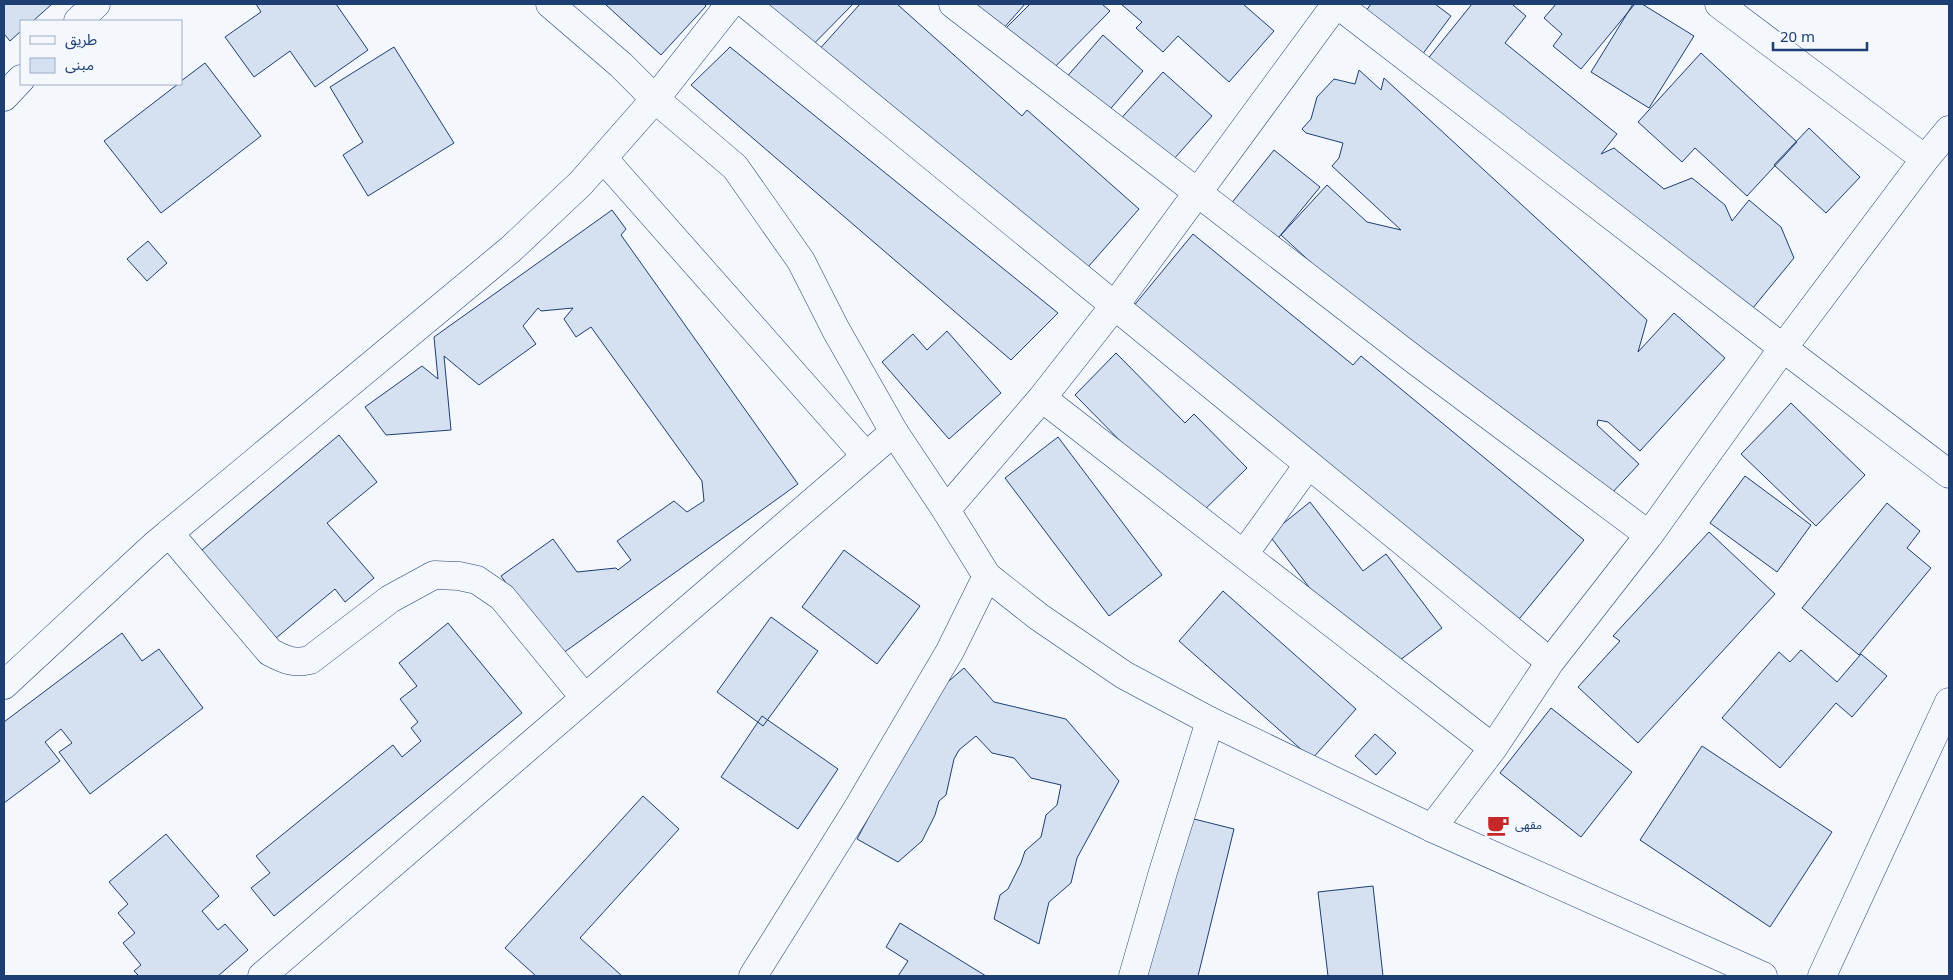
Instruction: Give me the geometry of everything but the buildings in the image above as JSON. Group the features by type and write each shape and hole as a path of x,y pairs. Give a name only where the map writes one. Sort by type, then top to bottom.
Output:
{"street":[{"path":"79,20 96,4"},
{"path":"550,4 621,65 655,99 735,167 801,261 836,330 894,432 987,576 1039,617 1124,675 1210,721 1432,828 1763,976"},
{"path":"4,685 169,533 511,248 581,183 655,99 730,4"},
{"path":"746,4 1550,662"},
{"path":"953,4 1416,361 1649,535"},
{"path":"946,510 1042,398 1115,305 1337,4 1949,474"},
{"path":"1720,4 1925,159"},
{"path":"4,97 20,81"},
{"path":"1432,828 1493,748 1550,662 1649,535 1783,348 1925,159 1949,130"},
{"path":"603,158 866,456"},
{"path":"1042,398 1493,748"},
{"path":"262,976 894,432"},
{"path":"1244,554 1308,465"},
{"path":"169,533 270,652 286,660 300,663 310,660 390,598 434,575 459,576 477,580 502,597 584,697"},
{"path":"753,976 856,811 945,659 987,576"},
{"path":"1822,976 1949,702"},
{"path":"1134,976 1163,872 1210,721"}],"place":[{"name":"مقهى","path":"1498,825"}]}
